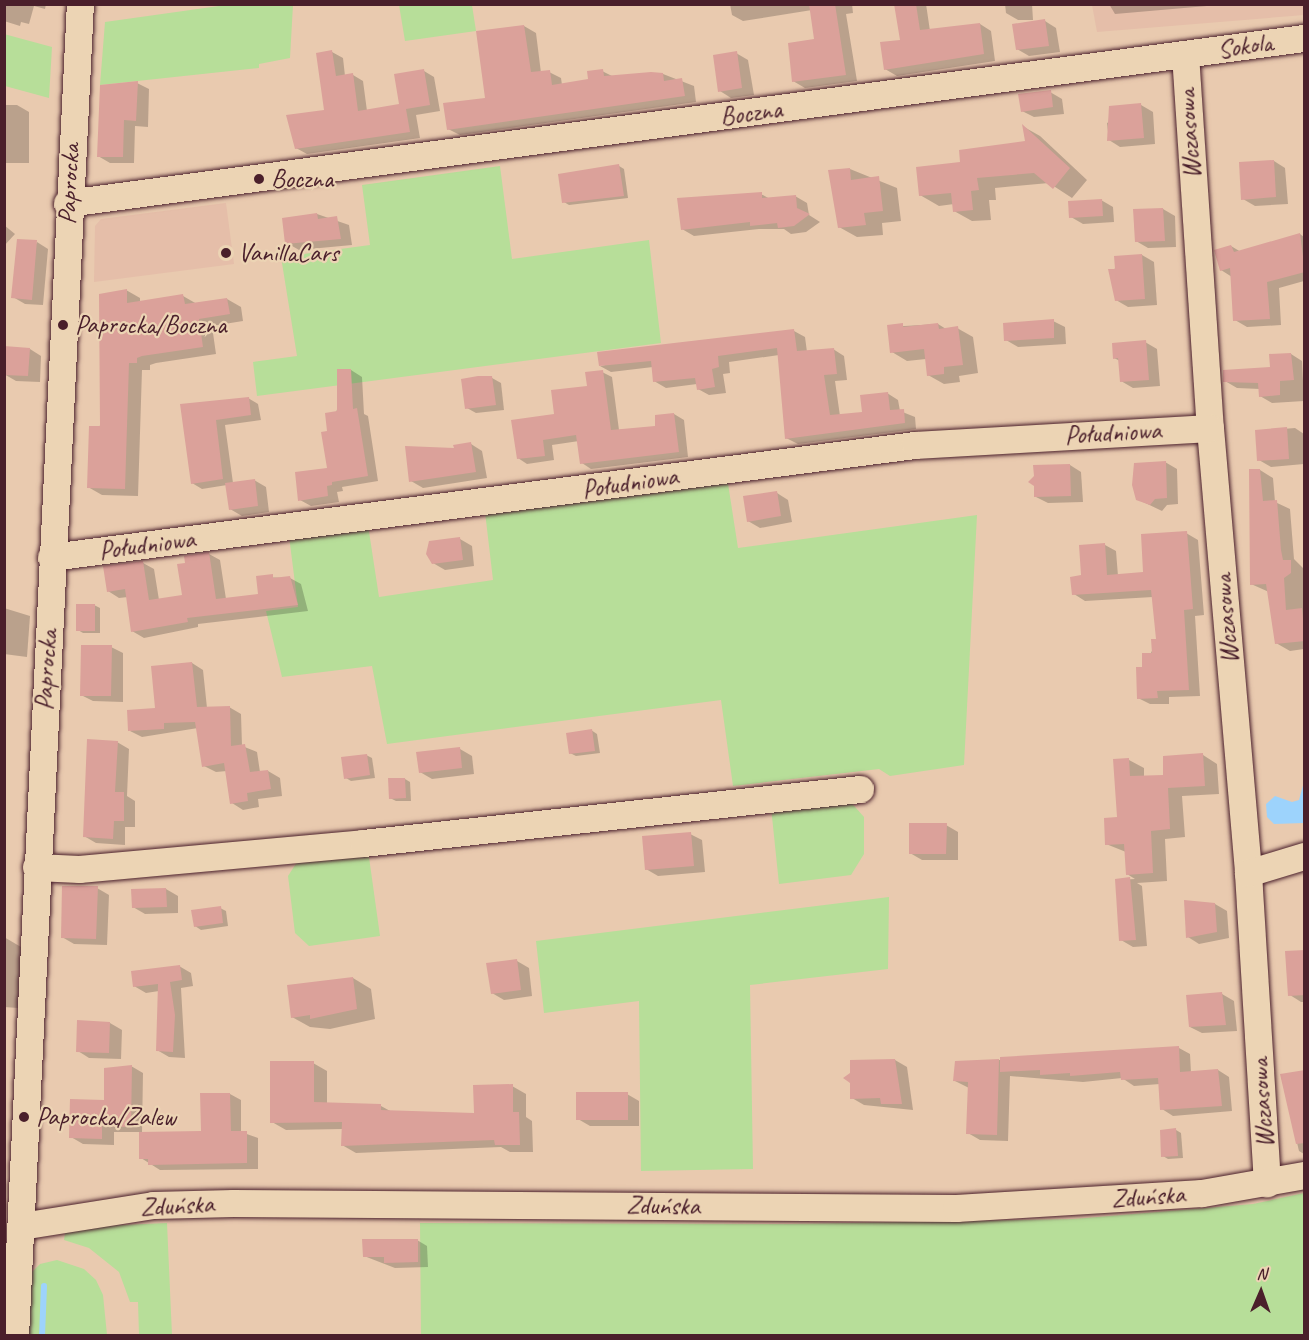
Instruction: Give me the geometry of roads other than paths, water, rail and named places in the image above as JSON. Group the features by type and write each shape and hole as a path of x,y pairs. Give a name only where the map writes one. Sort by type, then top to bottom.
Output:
{"street":[{"name":"Paprocka","path":"15,1335 15,1236 80,4"},
{"name":"Sokola","path":"1185,54 1305,38"},
{"name":"Boczna","path":"68,203 1185,54"},
{"name":"Wczasowa","path":"1185,54 1210,428 1248,873 1267,1183"},
{"name":"Południowa","path":"51,557 935,442 1210,428"},
{"path":"36,867 79,869 363,843 860,789"},
{"path":"1248,873 1305,856"},
{"name":"Zduńska","path":"15,1236 153,1205 362,1203 956,1208 1202,1193 1305,1175"}],"water":[{"path":"1304,782 1304,823 1274,824 1267,817 1266,804 1275,796 1292,802 1299,800"}],"waterway":[{"path":"42,1336 44,1286"}],"place":[{"name":"Boczna","path":"259,179"},
{"name":"VanillaCars","path":"226,253"},
{"name":"Paprocka/Boczna","path":"63,325"},
{"name":"Paprocka/Zalew","path":"24,1117"}]}
